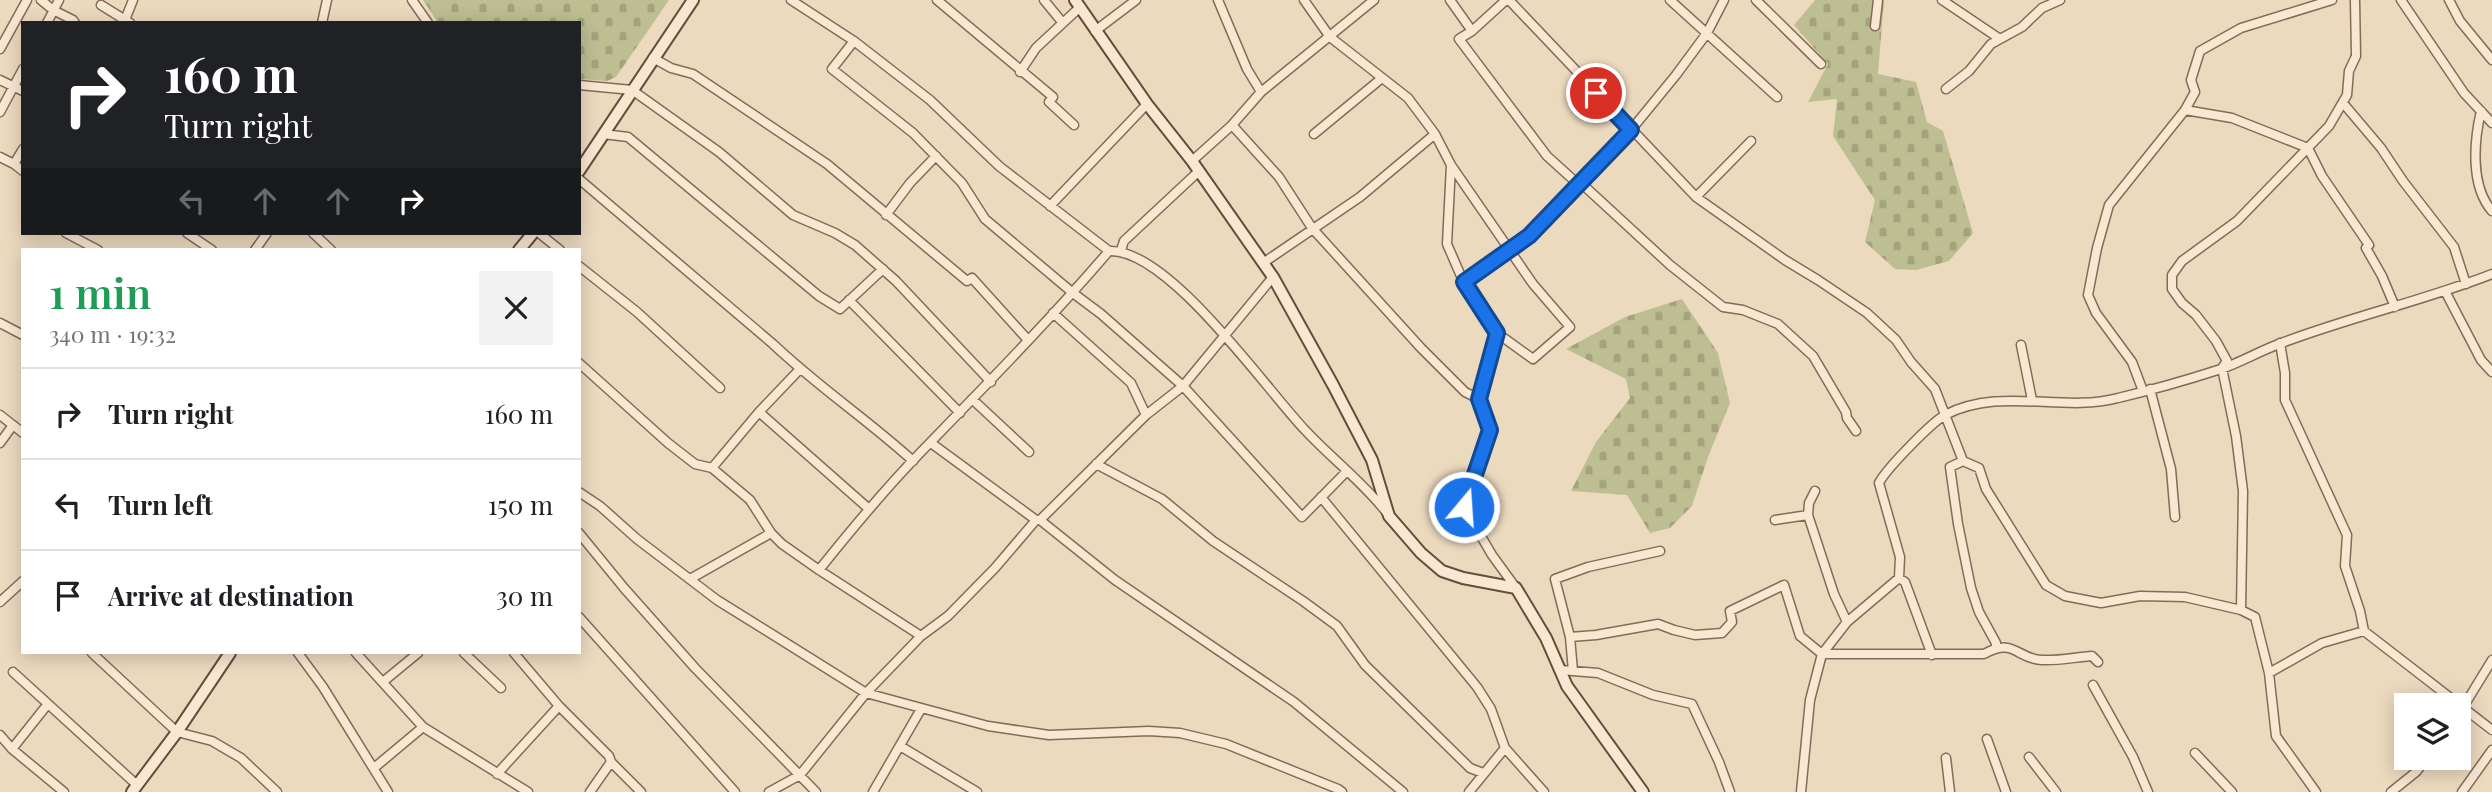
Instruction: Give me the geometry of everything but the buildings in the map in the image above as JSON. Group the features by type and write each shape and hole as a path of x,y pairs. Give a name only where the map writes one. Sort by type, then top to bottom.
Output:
{"street":[{"path":"0,48 27,0"},
{"path":"41,0 74,21"},
{"path":"48,21 59,0"},
{"path":"101,5 127,21 133,0"},
{"path":"322,21 327,0"},
{"path":"412,0 427,21"},
{"path":"581,168 693,0"},
{"path":"791,0 854,41 930,100 999,166 1109,251 1121,250 1145,261 1226,335 1303,428 1346,472 1368,489 1420,553 1442,570 1463,578 1516,588"},
{"path":"937,0 1053,97 1049,102 1074,125"},
{"path":"1044,0 1062,22"},
{"path":"1095,31 1136,0"},
{"path":"1218,0 1247,69 1261,92"},
{"path":"1304,0 1331,37 1408,98 1435,134 1451,165 1533,284 1570,327 1533,359 1497,333 1464,282 1447,244 1451,165"},
{"path":"1121,250 1124,241 1261,92 1374,0"},
{"path":"1450,0 1472,31"},
{"path":"1856,431 1813,356 1779,324 1743,310 1723,307 1670,265 1547,156 1459,39 1508,0 1696,197 1785,260 1867,313 1896,340 1934,388 1963,461 1979,468 1986,489 2046,585 2065,596 2101,603 2140,596 2185,597 2241,610 2255,617 2269,673 2276,736 2316,792"},
{"path":"1670,0 1777,97"},
{"path":"1464,282 1529,236 1631,130 1707,33 1724,0"},
{"path":"1756,0 1821,64"},
{"path":"1875,26 1878,0"},
{"path":"1942,0 2000,39"},
{"path":"2035,0 2042,8"},
{"path":"1946,89 1969,71 1991,44 2022,27 2042,8 2060,0"},
{"path":"2175,517 2171,469 2147,390 2132,362 2096,313 2088,295 2097,247 2109,205 2185,110 2194,92 2191,80 2200,51 2241,28 2332,0"},
{"path":"2241,610 2243,491 2236,436 2222,368 2227,360 2203,324 2172,289 2172,275 2182,261 2237,221 2329,126 2347,96 2349,71 2356,56 2355,0"},
{"path":"2401,0 2464,93 2492,123"},
{"path":"2449,0 2460,21 2492,61"},
{"path":"1020,72 1036,48 1077,4 1273,278 1371,460 1389,516"},
{"path":"854,41 832,69 913,133 962,183 985,219 1101,314 1183,386 1302,517 1346,472"},
{"path":"653,58 671,68 694,74 827,164 967,281 972,278 1028,340"},
{"path":"0,113 21,73"},
{"path":"1314,134 1382,78"},
{"path":"0,80 21,90"},
{"path":"581,85 632,90 719,152 793,215 855,245 883,269 991,382"},
{"path":"2343,103 2381,148 2454,247 2466,284"},
{"path":"1050,206 1147,104"},
{"path":"2185,110 2232,118 2308,148 2322,176 2369,245 2366,247 2395,307"},
{"path":"2481,111 2476,131 2477,170 2479,188 2492,211"},
{"path":"1232,125 1279,177 1312,228 1421,348 1465,392 1479,399"},
{"path":"603,134 628,138 839,309 883,269"},
{"path":"1263,263 1360,197 1435,134"},
{"path":"1696,197 1751,141"},
{"path":"14,164 21,152"},
{"path":"886,215 910,183 936,156"},
{"path":"0,157 21,169"},
{"path":"581,181 800,369 882,432 913,461"},
{"path":"70,235 94,248"},
{"path":"190,235 209,248"},
{"path":"315,235 327,248"},
{"path":"521,248 534,235"},
{"path":"539,235 557,248"},
{"path":"819,570 869,509 991,382 1109,251"},
{"path":"581,267 637,312 720,388"},
{"path":"1801,792 1810,700 1822,654 1847,622 1899,578 1900,557 1879,483 1885,471 1944,416 1985,402 2032,400 2074,403 2115,399 2222,368 2280,343 2445,292 2492,274"},
{"path":"769,792 800,775 866,693 921,636 948,616 1038,520 1146,415 1183,386 1273,278"},
{"path":"2445,292 2481,360 2492,372"},
{"path":"849,300 960,413"},
{"path":"1054,313 1131,383 1146,415"},
{"path":"0,323 21,334"},
{"path":"1497,333 1479,399 1490,430 1464,507 1546,638 1567,686 1643,792"},
{"path":"2280,343 2285,373 2285,400 2347,535 2345,566 2364,631 2439,693"},
{"path":"2021,345 2032,400"},
{"path":"581,365 668,443 695,464 712,468 750,500 771,533 819,570 921,636"},
{"path":"712,468 758,412 800,369"},
{"path":"972,399 1029,452"},
{"path":"758,412 869,509"},
{"path":"0,415 21,431"},
{"path":"0,443 13,425"},
{"path":"931,443 1038,520 1115,580 1294,702 1401,791"},
{"path":"1963,461 1950,467 1958,524 1971,588 1996,648"},
{"path":"1096,464 1162,499 1213,541 1337,626 1364,665 1470,768 1483,773"},
{"path":"1815,491 1809,503 1808,515 1834,594 1847,622"},
{"path":"581,493 718,600 866,693 988,726 1048,735 1149,731 1180,733 1226,744 1342,792"},
{"path":"1321,497 1477,687 1490,709 1505,748 1544,792"},
{"path":"1775,520 1808,515"},
{"path":"690,579 771,533"},
{"path":"581,535 695,668 816,792"},
{"path":"1573,671 1570,637 1555,579 1588,567 1660,551"},
{"path":"1899,578 1905,582 1932,655"},
{"path":"0,602 21,583"},
{"path":"1570,637 1658,624 1695,635 1722,633 1732,622 1730,611 1784,585 1800,636 1822,654 1984,654 1996,648 2011,647 2039,660 2092,656 2098,662"},
{"path":"581,619 735,792"},
{"path":"2269,673 2322,643 2364,631"},
{"path":"93,654 177,732 212,741 241,758 277,792"},
{"path":"13,672 134,788 177,732 229,654"},
{"path":"299,654 323,687 388,792"},
{"path":"357,654 423,727 528,792"},
{"path":"384,681 417,654"},
{"path":"465,654 501,688"},
{"path":"515,654 559,706 641,792"},
{"path":"2471,695 2492,660"},
{"path":"1560,670 1598,673 1653,695 1692,704 1730,792"},
{"path":"2093,685 2133,757 2148,792"},
{"path":"12,749 47,705"},
{"path":"497,775 559,706"},
{"path":"873,792 921,709"},
{"path":"2471,717 2492,730"},
{"path":"374,768 423,727"},
{"path":"0,735 12,749 64,792"},
{"path":"1987,739 2006,792"},
{"path":"900,747 977,792"},
{"path":"1469,792 1505,748"},
{"path":"2462,792 2492,750"},
{"path":"2195,753 2232,792"},
{"path":"2029,757 2056,792"},
{"path":"1946,758 1950,792"},
{"path":"590,792 611,762"},
{"path":"2391,792 2418,770"}],"green space":[{"path":"423,0 669,0 616,77 607,81 581,79 581,21 437,21"},
{"path":"1815,0 1884,0 1878,74 1916,82 1927,122 1943,131 1973,233 1949,261 1916,270 1895,269 1865,242 1875,200 1833,136 1837,99 1808,102 1828,64 1794,25"},
{"path":"1682,299 1718,353 1730,403 1692,506 1670,528 1650,533 1627,495 1571,491 1596,442 1630,398 1626,379 1566,349 1625,317"}],"route":[{"path":"1464,507 1490,430 1479,399 1497,333 1464,282 1529,236 1631,130 1596,93"}]}
